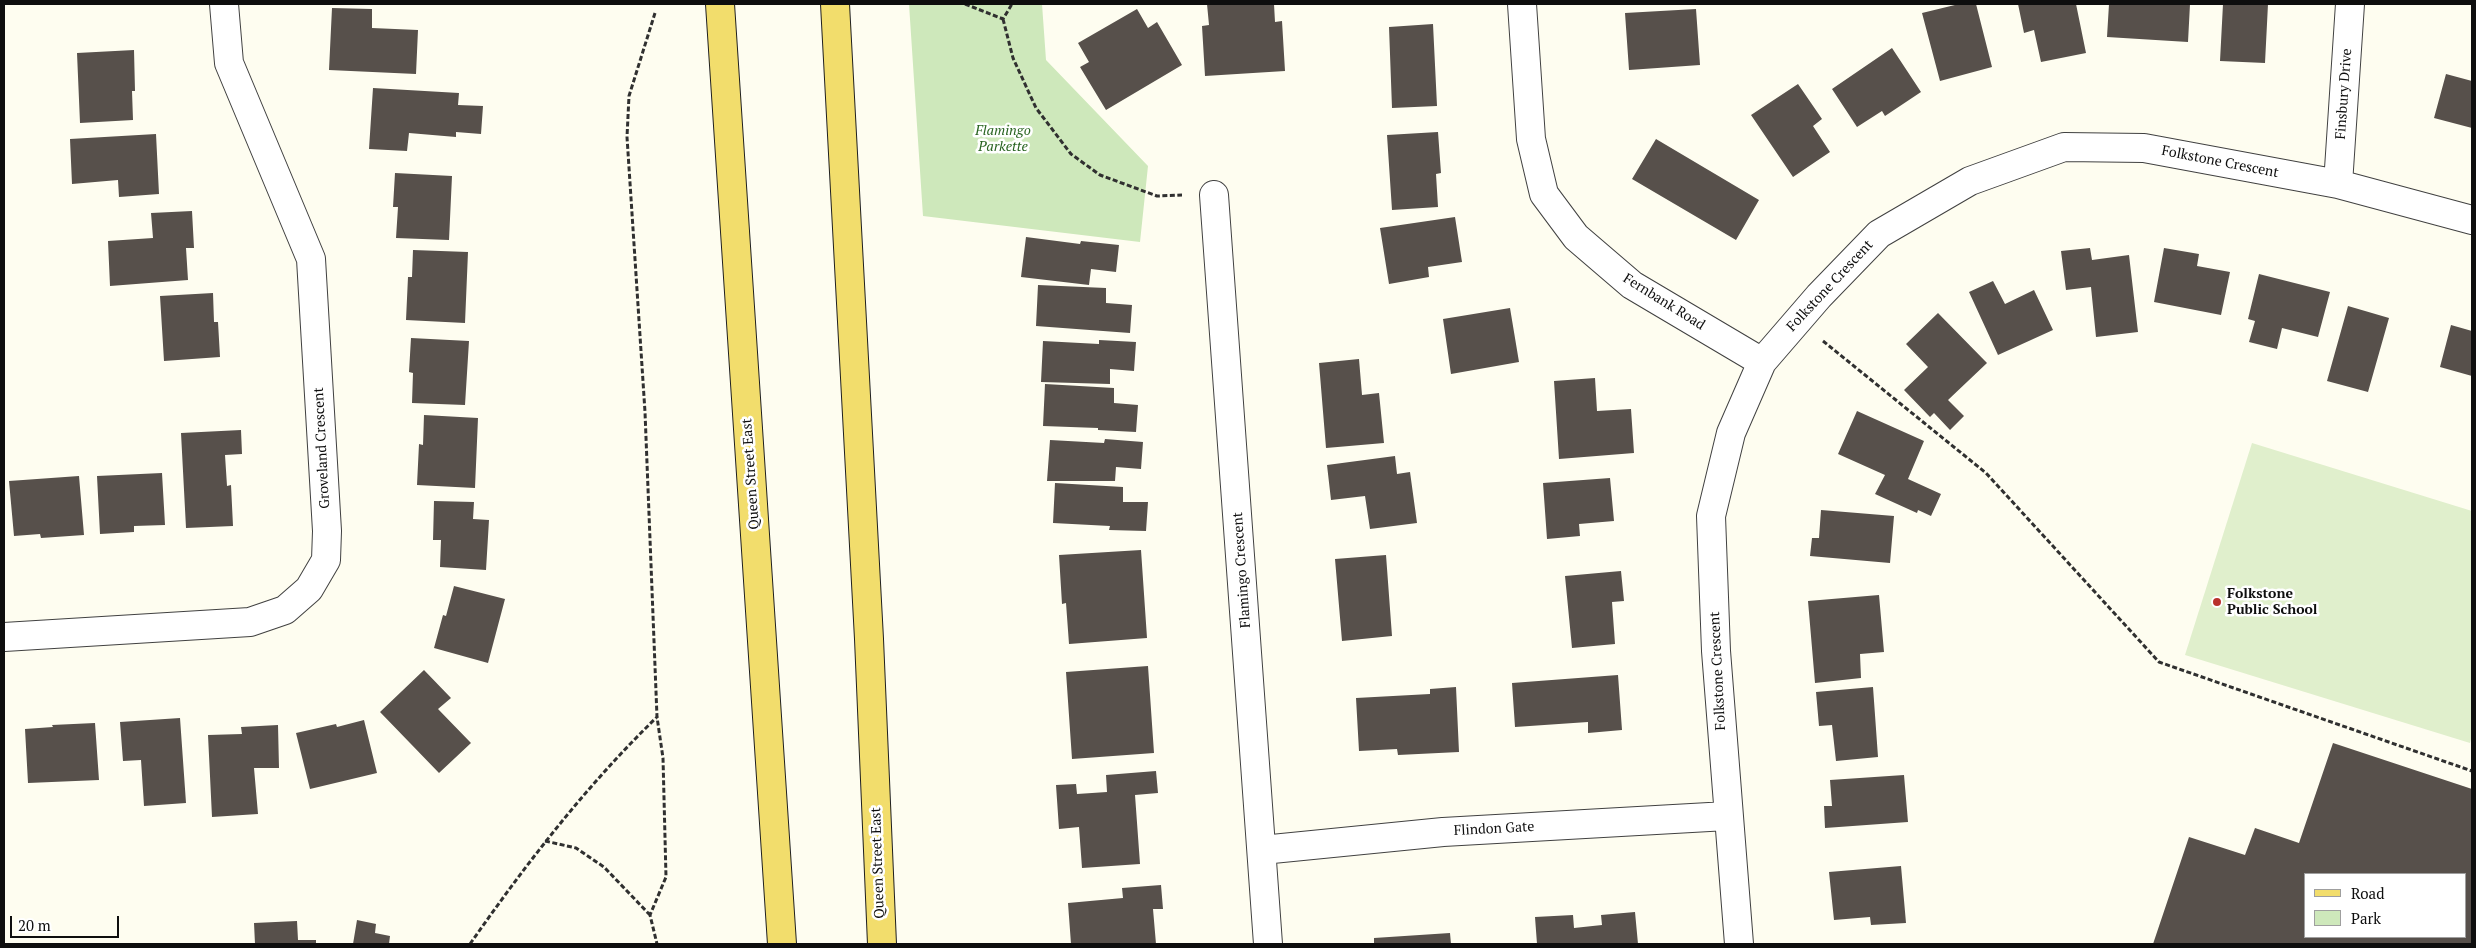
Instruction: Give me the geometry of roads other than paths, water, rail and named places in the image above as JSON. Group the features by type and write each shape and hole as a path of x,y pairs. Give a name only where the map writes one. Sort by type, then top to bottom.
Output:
{"main road":[{"name":"Queen Street East","path":"720,4 782,944"},
{"name":"Queen Street East","path":"835,4 869,639 882,944"}],"street":[{"name":"Groveland Crescent","path":"4,637 250,622 285,610 309,589 326,560 327,531 311,259 229,63 224,4"},
{"name":"Fernbank Road","path":"1522,4 1532,139 1544,194 1576,237 1632,285 1762,362"},
{"name":"Finsbury Drive","path":"2338,184 2350,4"},
{"name":"Folkstone Crescent","path":"1739,944 1727,816 1716,651 1712,516 1731,433 1762,362 1798,320 1879,234 1970,181 2064,147 2144,148 2338,184 2472,220"},
{"name":"Flamingo Crescent","path":"1214,195 1268,944"},
{"name":"Flindon Gate","path":"1262,850 1443,832 1727,816"}],"place":[{"name":"Folkstone Public School","path":"2217,602"}],"park label":[{"name":"Flamingo Parkette","path":"1003,140"}]}
